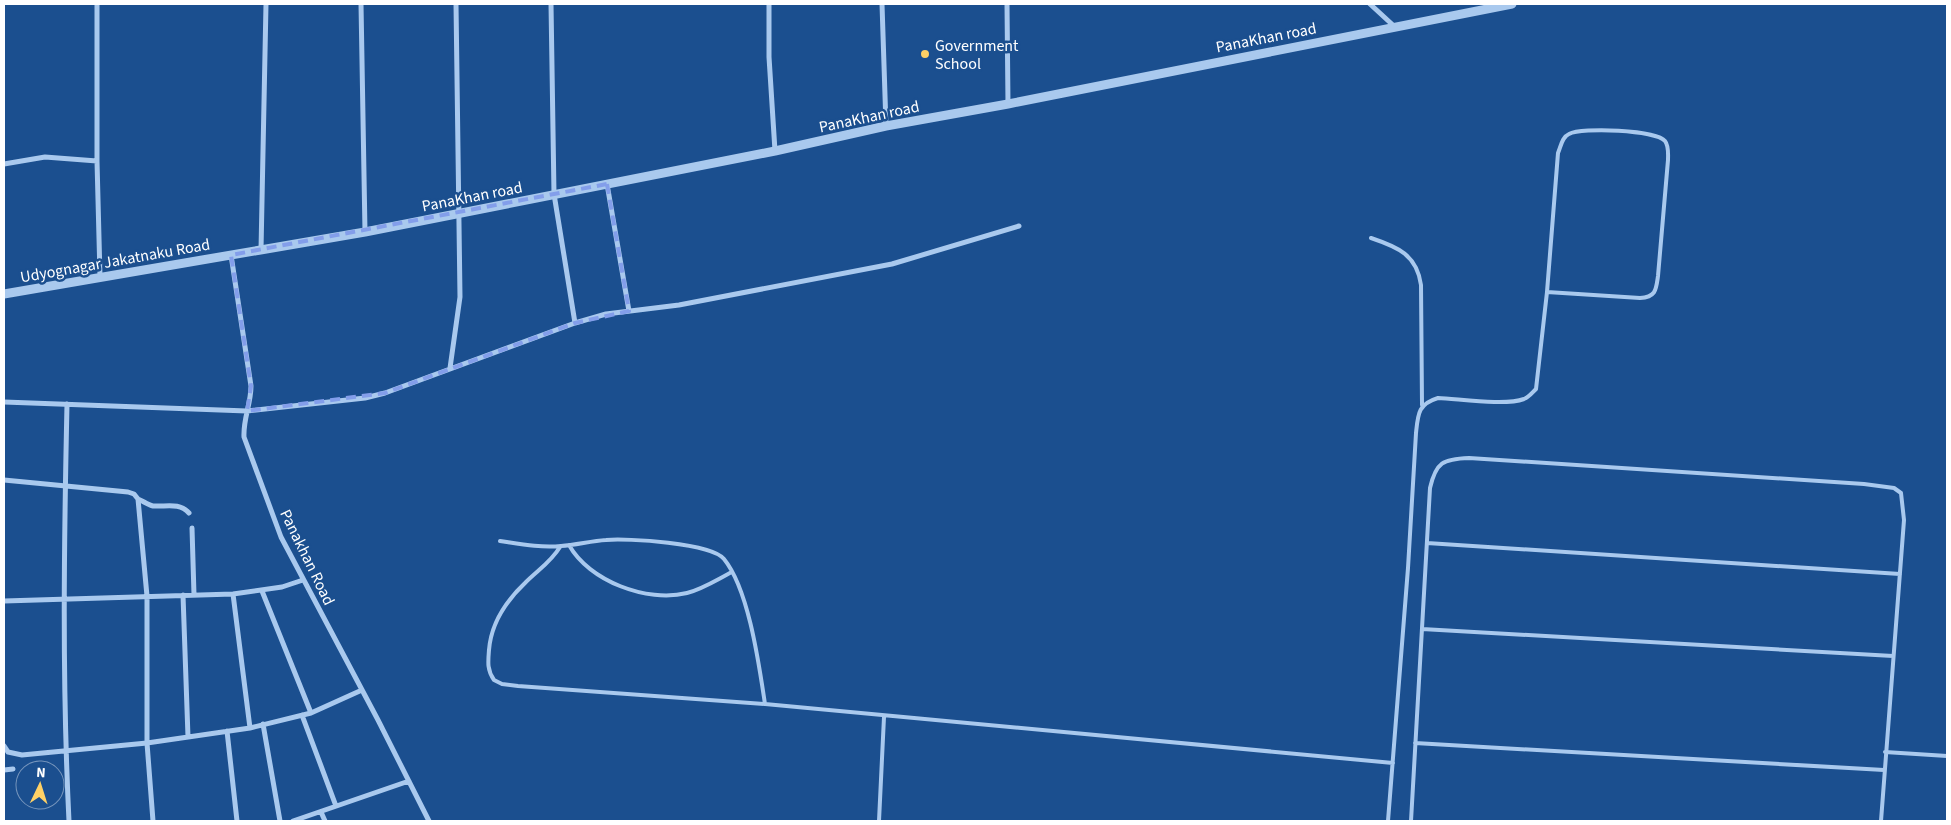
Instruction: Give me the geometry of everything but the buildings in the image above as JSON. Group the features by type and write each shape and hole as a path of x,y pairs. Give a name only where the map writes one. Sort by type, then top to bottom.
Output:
{"street":[{"path":"97,4 97,161 100,276"},
{"path":"261,250 266,4"},
{"path":"361,4 365,232"},
{"path":"450,368 460,297 456,4"},
{"path":"551,4 554,194 575,323"},
{"path":"769,4 769,57 775,151"},
{"path":"882,4 886,126"},
{"path":"1007,4 1008,104"},
{"path":"1370,4 1395,27"},
{"name":"PanaKhan road","path":"231,256 365,232 775,151 886,126 1008,104 1512,4"},
{"path":"4,164 44,157 97,161"},
{"path":"607,184 629,311"},
{"path":"4,402 247,411 365,398 385,393 575,323 606,314 698,301 892,264 1019,226"},
{"name":"Udyognagar Jakatnaku Road","path":"4,294 100,276 231,256"},
{"name":"Panakhan Road","path":"231,256 251,396 243,428 244,437 281,537 429,821"},
{"path":"67,404 64,599 68,821"},
{"path":"4,480 128,492 152,506 178,506 189,513"},
{"path":"138,498 147,596 147,743 153,821"},
{"path":"192,528 194,595"},
{"path":"4,601 233,594 282,587 303,580"},
{"path":"262,591 310,713"},
{"path":"233,594 250,728"},
{"path":"183,595 188,737"},
{"path":"4,746 8,752 14,754 66,751 147,743 250,728 310,713 362,690"},
{"path":"302,715 336,806"},
{"path":"263,724 280,821"},
{"path":"227,731 237,821"},
{"path":"4,770 13,769"},
{"path":"293,821 408,781"},
{"path":"321,812 325,821"}],"lane":[{"path":"1422,405 1438,398 1509,401 1530,396 1536,389 1538,379 1558,153 1565,136 1582,130 1616,131 1657,136 1665,142 1668,150 1668,160 1658,276 1653,295 1648,298 1640,298 1547,292"},
{"path":"1371,238 1398,248 1407,255 1415,264 1420,274 1421,285 1422,405 1418,416 1416,433 1408,568 1388,821"},
{"path":"1411,821 1430,488 1433,476 1442,462 1452,458 1864,484 1894,488 1901,493 1904,506 1900,574 1881,821"},
{"path":"500,541 530,546 560,546 625,539 666,543 715,552 723,557 732,572 747,615 758,655 765,704"},
{"path":"1427,543 1900,574"},
{"path":"568,545 575,556 592,571 621,586 644,594 658,596 686,593 732,572"},
{"path":"560,546 553,558 513,596 496,621 490,642 488,668 494,680 502,684 765,704 884,717 1393,763"},
{"path":"1422,629 1893,656"},
{"path":"879,821 884,717"},
{"path":"1415,743 1884,770"},
{"path":"1886,752 1947,756"}],"highlighted area":[{"path":"607,184 629,311 575,323 385,393 247,411 251,386 231,255"}],"place":[{"name":"Government School","path":"925,54"}]}
